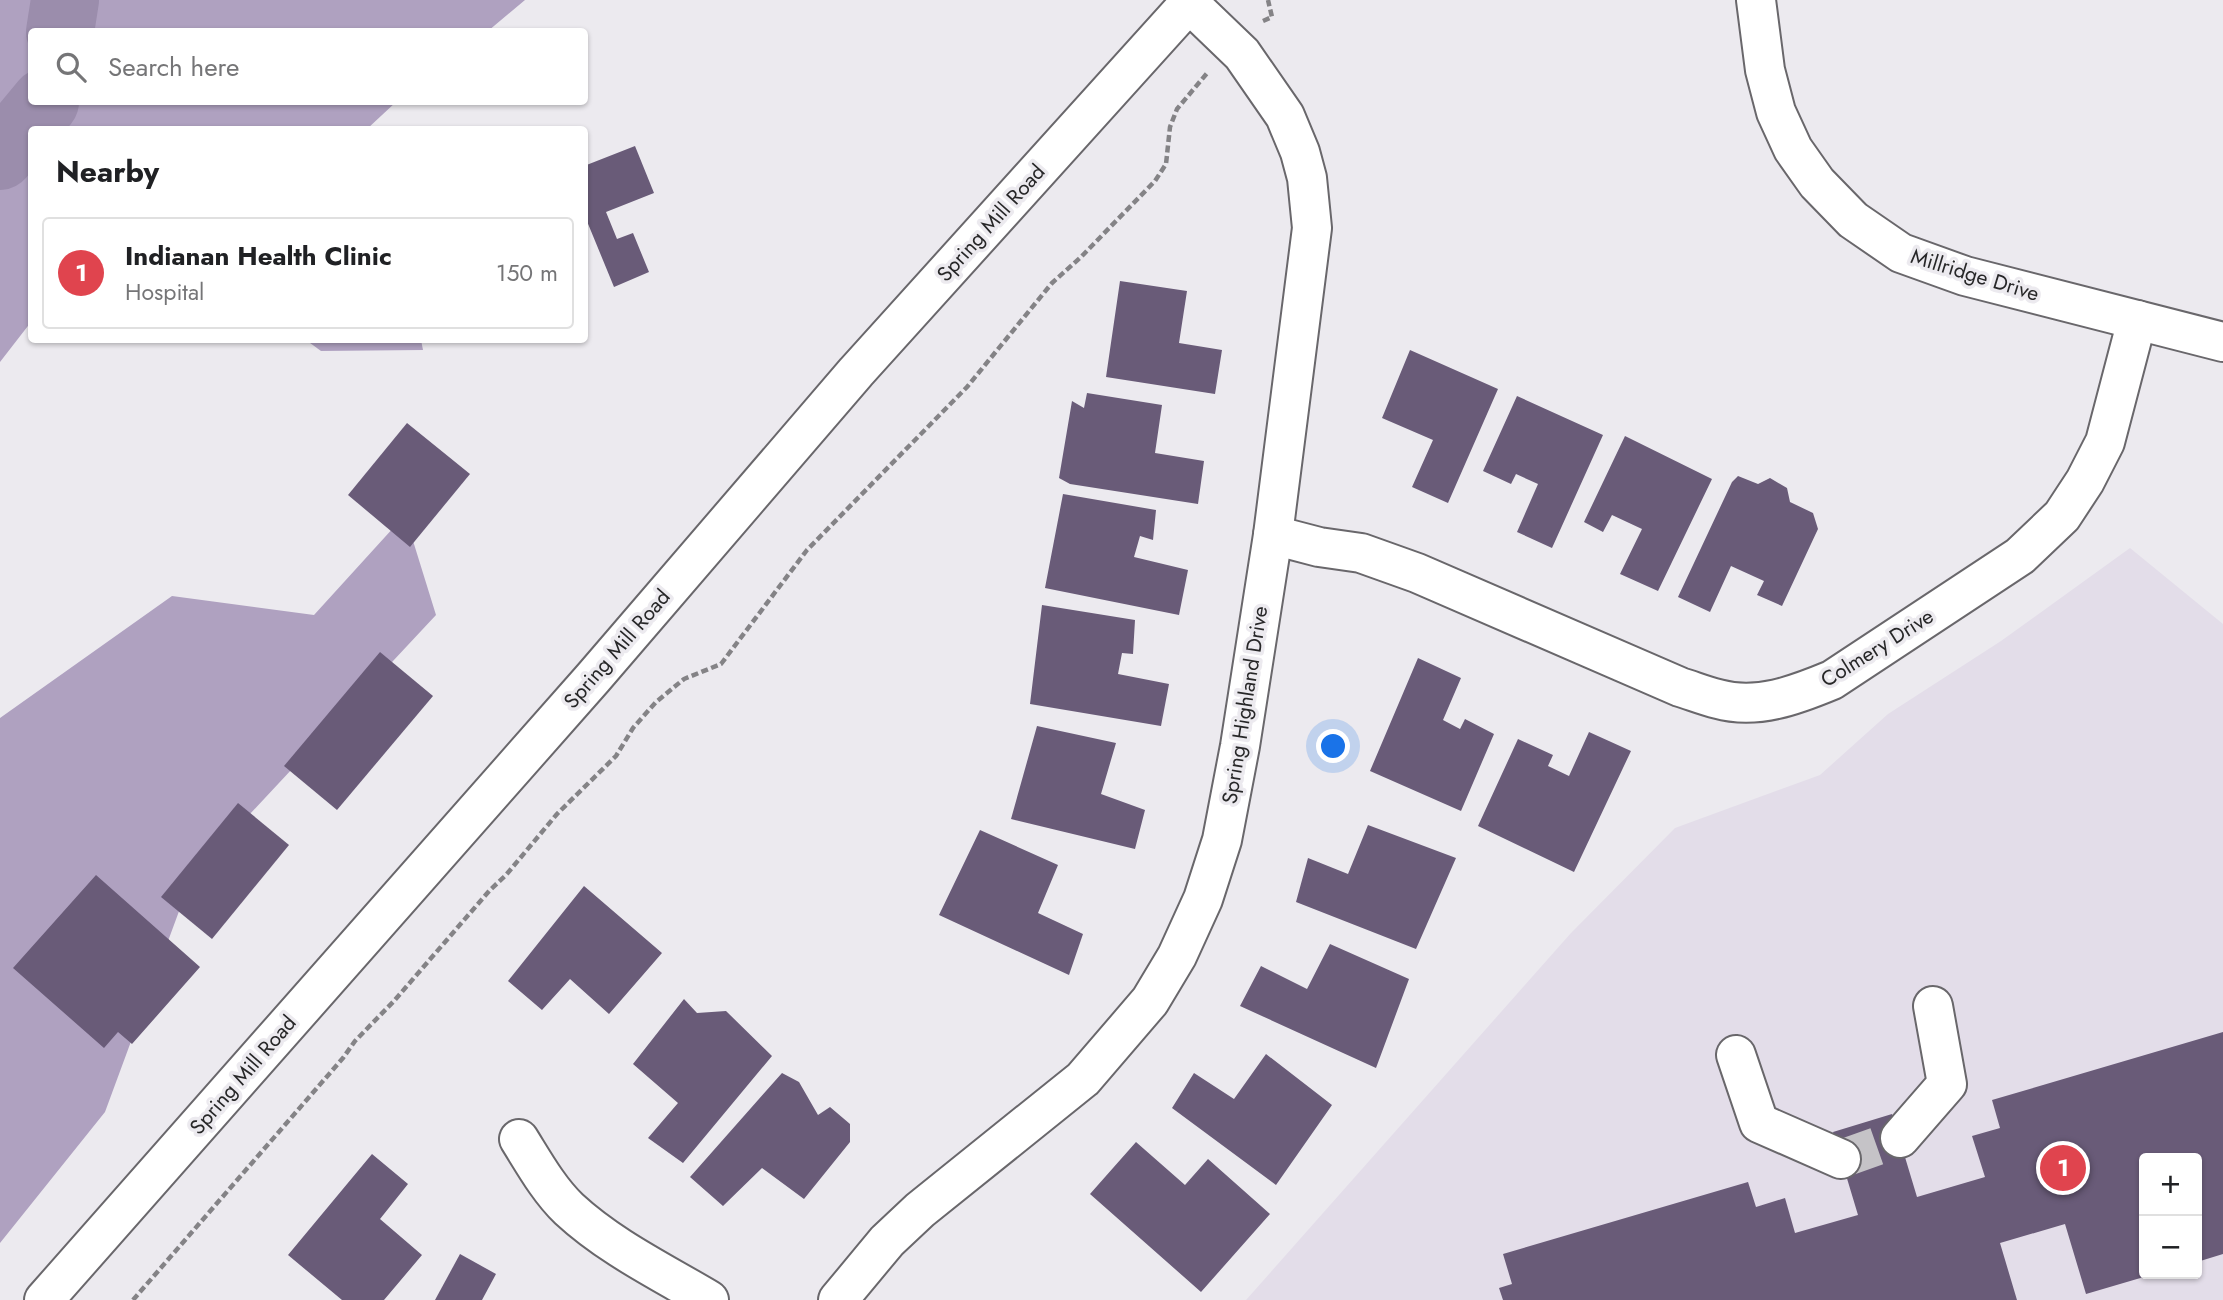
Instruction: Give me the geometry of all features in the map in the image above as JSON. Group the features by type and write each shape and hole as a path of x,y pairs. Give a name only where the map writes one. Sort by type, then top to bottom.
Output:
{"street":[{"name":"Millridge Drive","path":"1756,0 1765,70 1776,112 1793,149 1817,183 1853,220 1901,253 1965,276 2223,342"},
{"name":"Spring Highland Drive","path":"838,1300 880,1249 920,1210 1083,1079 1150,1001 1177,956 1203,899 1222,840 1240,746 1273,535 1312,228 1307,177 1285,117 1242,54 1190,1"},
{"name":"Spring Mill Road","path":"44,1300 593,678 856,372 1190,1"},
{"name":"Colmery Drive","path":"1273,535 1372,557 1418,573 1680,687 1720,700 1763,703 1801,693 1832,680 2020,556 2062,516 2085,481 2105,442 2137,320"},
{"path":"1900,1138 1948,1084 1933,1006"},
{"path":"1736,1055 1759,1123 1841,1159"},
{"path":"519,1139 548,1184 569,1209 619,1246 709,1300"}],"path":[{"path":"133,1300 343,1059 355,1041 394,1001 557,814 616,756 643,714 684,679 721,663 807,550 967,387 1052,283 1155,181 1166,164 1170,127 1177,109 1255,25 1272,17 1268,0"}],"shaded area":[{"path":"0,0 525,0 492,28 28,28 28,105 393,105 370,126 28,126 28,326 0,362"},
{"path":"310,343 422,343 423,350 321,351"},
{"path":"405,515 436,615 192,876 105,1112 0,1243 0,718 172,596 314,615"},
{"path":"2130,548 2223,624 2223,1300 1246,1300 1571,933 1675,828 1820,775 1888,714 2001,641"}],"building":[{"path":"635,146 654,193 606,212 617,239 633,233 649,272 614,287 588,224 588,164"},
{"path":"1120,281 1187,291 1179,343 1222,350 1215,394 1106,377"},
{"path":"1410,350 1498,389 1448,503 1412,487 1433,440 1382,418"},
{"path":"1087,393 1162,405 1155,453 1204,461 1198,504 1070,484 1059,478 1072,401 1084,408"},
{"path":"1517,396 1603,435 1552,548 1517,532 1538,484 1516,474 1511,484 1483,471"},
{"path":"407,423 470,474 410,547 348,495"},
{"path":"1625,436 1712,479 1658,591 1620,574 1642,529 1612,515 1603,532 1584,522"},
{"path":"1738,476 1758,484 1770,478 1787,488 1790,502 1813,513 1818,529 1782,606 1757,595 1764,581 1731,566 1710,612 1678,597 1732,482"},
{"path":"1063,494 1156,510 1153,540 1140,536 1134,557 1188,570 1179,615 1045,588"},
{"path":"1042,605 1135,620 1133,654 1122,653 1118,674 1169,684 1161,726 1030,704"},
{"path":"380,652 433,696 337,810 284,766"},
{"path":"1418,658 1461,678 1443,720 1460,729 1465,719 1494,734 1461,811 1370,771"},
{"path":"1037,726 1116,743 1101,794 1145,810 1135,849 1011,819"},
{"path":"1589,732 1631,751 1574,872 1478,826 1518,739 1553,755 1548,766 1569,776"},
{"path":"238,803 289,845 212,939 161,897"},
{"path":"1368,825 1456,858 1416,949 1296,902 1308,858 1348,874"},
{"path":"980,830 1058,865 1038,913 1083,934 1069,975 939,915"},
{"path":"96,875 200,967 132,1044 118,1032 104,1048 13,968"},
{"path":"584,886 662,953 609,1014 570,979 542,1010 508,981"},
{"path":"1330,944 1409,979 1376,1068 1240,1006 1261,966 1307,989"},
{"path":"684,999 697,1013 726,1011 772,1056 683,1163 648,1138 678,1103 633,1064"},
{"path":"2223,1032 2223,1254 2202,1260 2202,1153 2139,1153 2139,1278 2086,1294 2065,1224 2000,1243 2017,1300 1503,1300 1499,1288 1512,1284 1503,1254 1748,1182 1756,1207 1785,1198 1795,1233 1858,1215 1833,1132 1892,1114 1917,1197 1985,1177 1972,1136 2000,1128 1992,1100"},
{"path":"1266,1054 1332,1105 1276,1185 1172,1108 1194,1073 1234,1099"},
{"path":"782,1073 799,1082 818,1115 830,1107 850,1124 850,1142 804,1199 762,1168 723,1206 690,1177"},
{"path":"1136,1142 1185,1185 1208,1159 1270,1214 1201,1292 1090,1194"},
{"path":"372,1154 408,1184 380,1219 422,1255 384,1300 342,1300 288,1255"},
{"path":"460,1254 496,1274 482,1300 435,1300"}],"waterway":[{"path":"61,28 65,0"},
{"path":"0,156 42,105"}],"tunnel":[{"path":"1841,1159 1900,1138"}],"place":[{"name":"Indianan Health Clinic","path":"2063,1168"}]}
